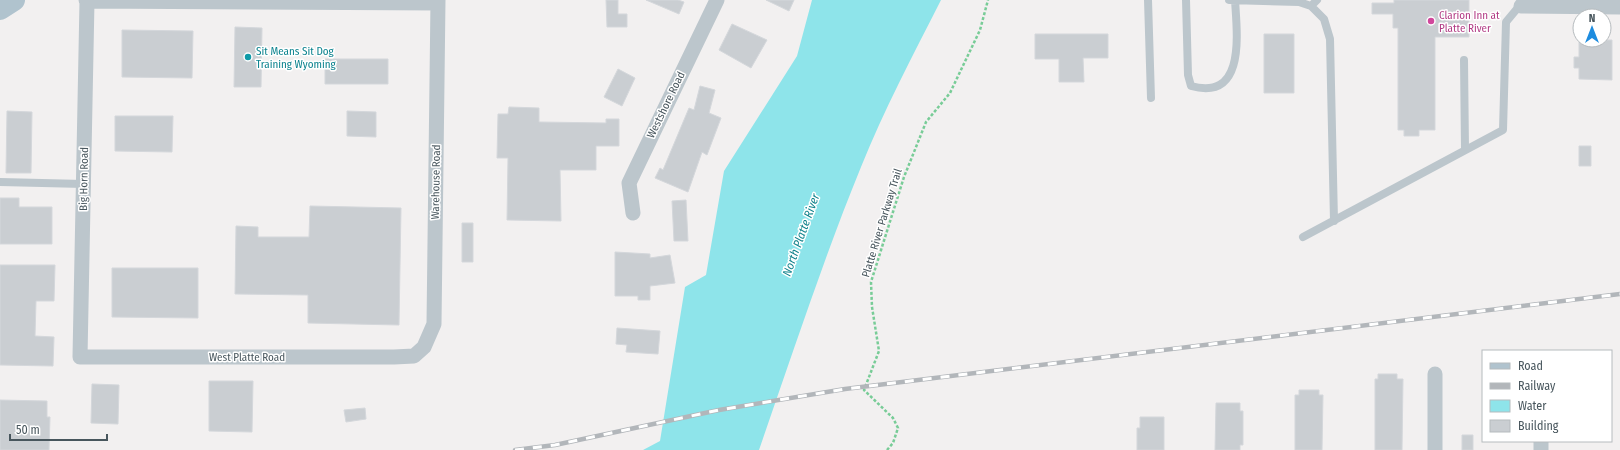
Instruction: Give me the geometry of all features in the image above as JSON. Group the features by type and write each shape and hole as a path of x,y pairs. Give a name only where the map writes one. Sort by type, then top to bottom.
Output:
{"main road":[{"path":"0,9 14,0"}],"street":[{"name":"Westshore Road","path":"633,213 629,183 716,0"},
{"path":"87,1 438,2"},
{"name":"Big Horn Road","path":"80,357 87,1"},
{"name":"Warehouse Road","path":"414,356 424,347 434,324 438,2"},
{"path":"1521,3 1620,7"},
{"name":"West Platte Road","path":"80,357 414,356"},
{"path":"1435,374 1435,450"}],"lane":[{"path":"1148,0 1151,98"},
{"path":"1186,0 1188,75 1191,86 1202,88 1212,88 1225,80 1235,67 1237,42 1235,0"},
{"path":"1229,0 1314,3 1324,19 1330,39 1334,221"},
{"path":"1303,237 1503,130 1506,22 1521,3"},
{"path":"1464,60 1465,150"},
{"path":"0,182 84,184"}],"path":[{"name":"Platte River Parkway Trail","path":"887,450 893,444 898,428 893,418 864,390 879,351 872,307 871,282 904,177 926,122 950,93 980,30 988,0"}],"water":[{"name":"North Platte River","path":"812,0 941,0 909,62 861,167 821,272 759,450 643,450 660,441 685,287 706,275 724,171 797,56"}],"building":[{"path":"606,0 618,0 618,14 627,14 627,27 607,27"},
{"path":"646,0 678,0 684,2 679,14"},
{"path":"766,0 794,0 789,11"},
{"path":"1394,0 1469,0 1469,37 1435,37 1435,130 1419,130 1419,136 1404,136 1404,130 1398,130 1398,28 1393,28 1393,14 1372,14 1372,3 1394,3"},
{"path":"732,24 767,40 751,68 719,50"},
{"name":"Sit Means Sit Dog Training Wyoming","path":"235,27 262,28 261,87 234,87"},
{"path":"122,30 193,31 192,78 122,77"},
{"path":"1035,34 1108,34 1108,58 1083,58 1084,82 1059,82 1059,59 1035,59"},
{"path":"1264,34 1294,34 1294,93 1264,93"},
{"path":"1579,48 1612,48 1612,80 1579,79 1579,68 1574,68 1574,57 1579,57"},
{"path":"325,59 388,59 388,84 325,84"},
{"path":"618,69 635,78 622,106 604,97"},
{"path":"700,86 715,90 709,113 721,118 707,155 702,152 688,192 655,178 660,168 663,170 689,108 694,110"},
{"path":"509,107 539,108 539,122 606,123 606,119 619,119 619,146 596,146 596,170 560,170 561,221 507,220 508,158 497,158 498,114 508,114"},
{"path":"7,111 32,112 31,173 6,173"},
{"path":"347,111 376,112 376,137 347,136"},
{"path":"115,116 173,116 172,152 115,151"},
{"path":"1579,146 1591,146 1591,166 1579,166"},
{"path":"0,198 19,198 19,207 52,207 52,244 0,244"},
{"path":"686,200 688,241 674,241 672,201"},
{"path":"310,206 401,208 399,325 308,323 308,295 235,294 236,226 258,227 258,237 309,237"},
{"path":"462,223 473,223 473,262 462,262"},
{"path":"615,252 650,254 650,258 670,255 675,283 650,286 650,300 638,300 638,296 615,296"},
{"path":"0,265 55,265 54,301 36,301 35,336 54,337 53,366 0,365"},
{"path":"112,268 198,268 198,318 112,317"},
{"path":"617,328 660,331 658,354 626,352 627,345 616,344"},
{"path":"1378,374 1397,374 1397,379 1403,379 1402,450 1375,450 1375,379 1378,379"},
{"path":"209,381 253,381 252,432 209,431"},
{"path":"92,384 119,385 118,424 91,423"},
{"path":"1299,390 1319,390 1319,395 1323,395 1322,450 1295,450 1295,395 1299,395"},
{"path":"0,400 47,401 47,417 50,417 49,450 0,450"},
{"path":"1216,403 1240,403 1240,411 1243,411 1243,445 1240,445 1240,450 1215,450"},
{"path":"365,408 366,419 346,422 344,410"},
{"path":"1140,417 1164,417 1164,450 1137,450 1137,428 1140,428"},
{"path":"1462,435 1473,435 1473,450 1462,450"}],"railway":[{"path":"515,450 555,445 719,410 845,389 1620,294"}],"place":[{"name":"Clarion Inn at Platte River","path":"1431,21"},
{"name":"Sit Means Sit Dog Training Wyoming","path":"248,57"}]}
